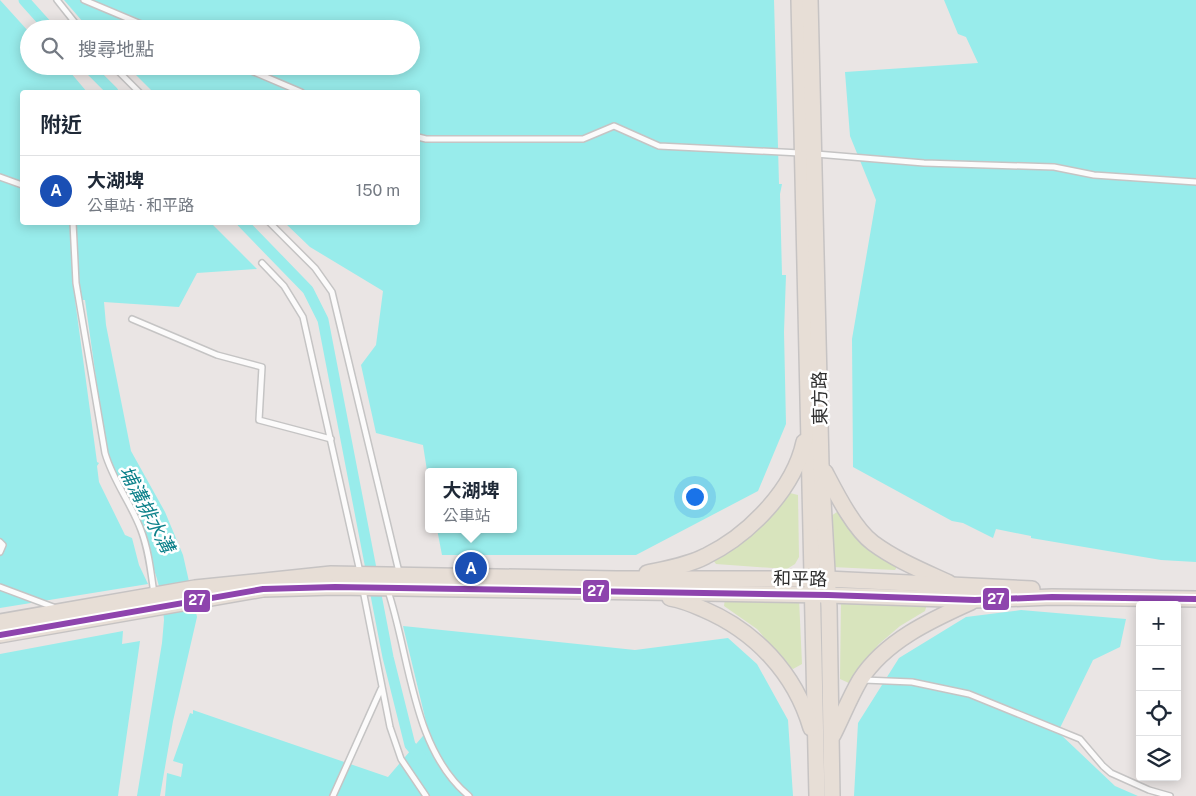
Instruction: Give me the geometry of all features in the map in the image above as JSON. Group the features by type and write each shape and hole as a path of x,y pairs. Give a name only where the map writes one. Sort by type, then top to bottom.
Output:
{"main road":[{"name":"東方路","path":"798,0 808,153 828,595 832,796"},
{"name":"東方路","path":"810,0 808,153 809,421 817,796"},
{"path":"616,585 706,557 737,537 755,521 785,486 802,450 809,421"},
{"path":"821,465 841,503 872,542 908,564 957,587"},
{"name":"和平路","path":"812,587 827,579 957,587 1196,592"},
{"name":"和平路","path":"157,599 196,594 364,582 812,587 828,595 975,600 1052,597 1196,599"},
{"path":"616,585 679,599 723,617 760,644 790,680 801,700 816,745"},
{"path":"0,622 157,599"},
{"path":"0,635 157,599"},
{"path":"831,739 861,680 888,648 940,616 975,600"}],"lane":[{"path":"57,0 73,20"},
{"path":"84,0 132,20"},
{"path":"122,75 137,90"},
{"path":"261,75 296,90"},
{"path":"420,138 426,140 583,139 614,126 659,146 808,153 924,162 1054,167 1094,175 1196,182"},
{"path":"0,177 20,184"},
{"path":"73,225 76,283 105,453 113,476 141,529 157,599"},
{"path":"272,225 315,268 332,292 390,582 421,721 436,755 469,796"},
{"path":"262,263 284,286 303,317 364,582 390,727 401,759 426,796"},
{"path":"132,318 217,354 262,367 259,420 331,439"},
{"path":"0,542 4,545 0,552"},
{"path":"0,587 66,611"},
{"path":"861,680 912,682 970,694 1080,739 1111,773 1149,790 1170,796"},
{"path":"333,796 382,689"}],"green space":[{"path":"790,493 798,495 799,557 795,564 787,569 716,564 713,560"},
{"path":"837,512 865,542 899,564 895,570 832,567 831,516"},
{"path":"725,598 799,599 802,664 793,669 788,666 757,629 724,606"},
{"path":"841,600 927,604 925,611 900,626 879,644 862,664 851,684 840,679"}],"water":[{"name":"埔溝排水溝","path":"0,0 20,22 20,75 73,75 85,90 20,90 20,225 213,225 257,269 197,273 179,307 104,302 106,325 131,451 165,512 183,555 197,617 173,721 160,796 137,796 162,643 164,620 162,597 142,531 109,460 85,300 75,300 97,462 99,463 97,466 99,482 125,535 132,538 139,565 148,584 0,608"},
{"path":"64,0 774,0 779,184 782,184 780,194 782,275 786,275 784,332 786,424 758,491 636,555 442,555 438,533 517,533 517,468 427,468 423,445 376,433 361,365 376,345 383,291 310,247 287,225 420,225 420,90 151,90 136,75 420,75 420,20 81,20"},
{"path":"944,0 1196,0 1196,562 1161,560 1031,538 1031,536 996,529 993,538 963,523 952,521 853,467 852,339 876,200 850,136 845,72 978,63 966,37 958,34"},
{"path":"1021,610 1126,619 1120,647 1093,660 1058,732 1115,786 1138,796 854,796 858,723 899,658 966,617"},
{"path":"403,626 635,650 728,638 757,664 788,720 793,796 165,796 167,773 181,777 183,764 173,761 190,713 193,714 193,710 388,777 428,730"},
{"path":"123,631 122,644 140,641 118,796 0,796 0,654"}],"waterway":[{"path":"24,0 42,20"},
{"path":"96,75 111,90"},
{"path":"245,225 308,290 323,320 388,657 410,745 422,759"}],"transit line":[{"name":"27","path":"0,635 263,589 335,587 828,595 975,600 1052,597 1196,599"}],"place":[{"name":"大湖埤","path":"471,568"}]}
